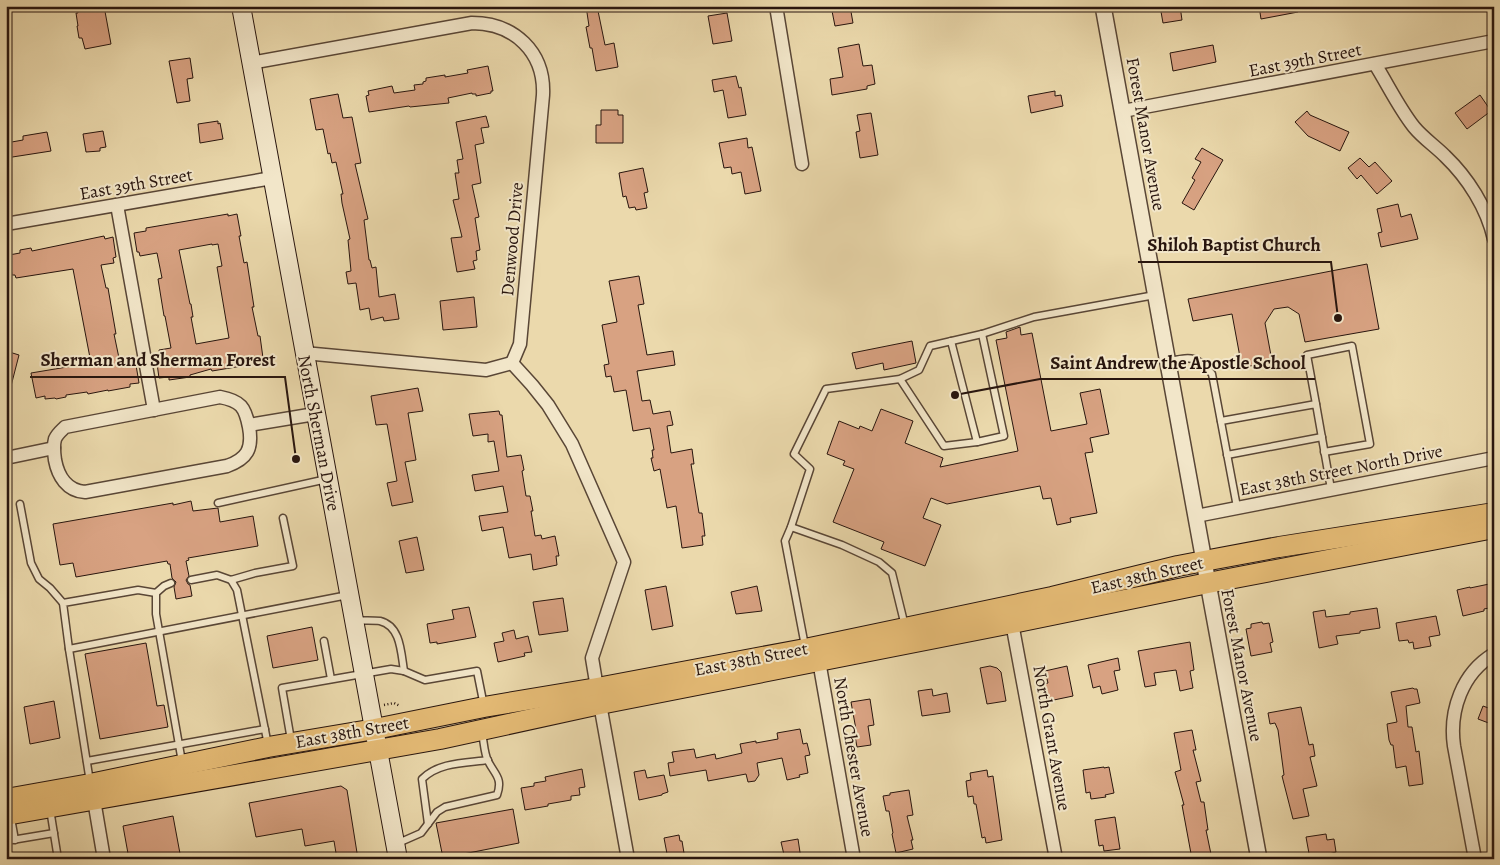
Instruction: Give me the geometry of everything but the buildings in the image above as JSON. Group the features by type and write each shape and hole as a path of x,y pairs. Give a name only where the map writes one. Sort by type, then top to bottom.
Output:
{"main road":[{"name":"North Sherman Drive","path":"241,6 396,852"},
{"name":"East 38th Street","path":"812,655 905,628 1043,599 1178,566 1279,547 1494,513"},
{"name":"East 38th Street","path":"7,804 50,808 181,754 266,738 291,742 374,729 484,707 599,696 812,655 1012,623 1494,528"},
{"name":"East 38th Street","path":"7,804 378,750 482,731 599,696"}],"street":[{"path":"776,6 802,164"},
{"name":"Forest Manor Avenue","path":"1104,6 1260,859"},
{"name":"Denwood Drive","path":"251,63 472,23 493,25 505,29 522,40 531,50 540,69 543,81 543,95 520,344 512,363"},
{"name":"East 39th Street","path":"1123,112 1494,42"},
{"path":"1376,64 1413,126 1447,158 1466,180 1485,213 1494,239"},
{"name":"East 39th Street","path":"6,224 272,178"},
{"path":"117,205 154,410"},
{"path":"304,353 486,370 512,363 548,405 572,444 624,562 592,658 628,859"},
{"path":"220,397 230,399 244,408 249,425 250,446 245,455 237,462 227,466 85,492 72,489 64,483 57,468 54,448 58,434 65,427 220,397"},
{"path":"249,425 316,414"},
{"path":"6,458 54,448"},
{"name":"East 38th Street North Drive","path":"1196,516 1494,458"},
{"name":"North Grant Avenue","path":"1012,623 1056,859"},
{"path":"1475,859 1452,727 1457,701 1465,684 1476,668 1494,654"},
{"name":"North Chester Avenue","path":"812,655 854,859"},
{"path":"92,792 104,859"}],"lane":[{"path":"812,655 785,541 792,527 810,469 794,454 826,389 900,379 919,370 930,346 982,334 1034,317 1156,295"},
{"path":"900,379 944,446 1004,436 982,334"},
{"path":"950,341 977,442"},
{"path":"1324,452 1370,444 1352,346 1307,355 1324,452 1331,489"},
{"path":"1168,361 1189,358 1200,361 1212,374 1237,508"},
{"path":"1221,421 1316,404"},
{"path":"1227,455 1322,437"},
{"path":"218,502 328,479"},
{"path":"20,504 31,562 39,580 50,588 63,603 92,792"},
{"path":"191,580 217,575 231,580 255,573 293,566 284,518"},
{"path":"792,527 842,545 879,562 892,573 905,628"},
{"path":"231,580 237,590 266,738"},
{"path":"87,762 181,754 156,614 156,593 171,583"},
{"path":"63,603 138,590 156,593"},
{"path":"69,649 350,595"},
{"path":"354,620 380,621 391,626 396,633 400,646 404,671"},
{"path":"324,641 331,679"},
{"path":"291,742 282,688 364,673 391,669 404,671 425,680 477,671 484,707"},
{"path":"396,852 421,833 437,812 445,807 497,795 499,788 497,775 488,760 482,731"},
{"path":"428,824 422,779 429,772 442,767 488,760"},
{"path":"7,804 15,840"},
{"path":"50,808 58,859"},
{"path":"6,841 54,833"}],"place":[{"name":"Shiloh Baptist Church","path":"1338,318"},
{"name":"Saint Andrew the Apostle School","path":"955,395"},
{"name":"Sherman and Sherman Forest","path":"296,459"}]}
